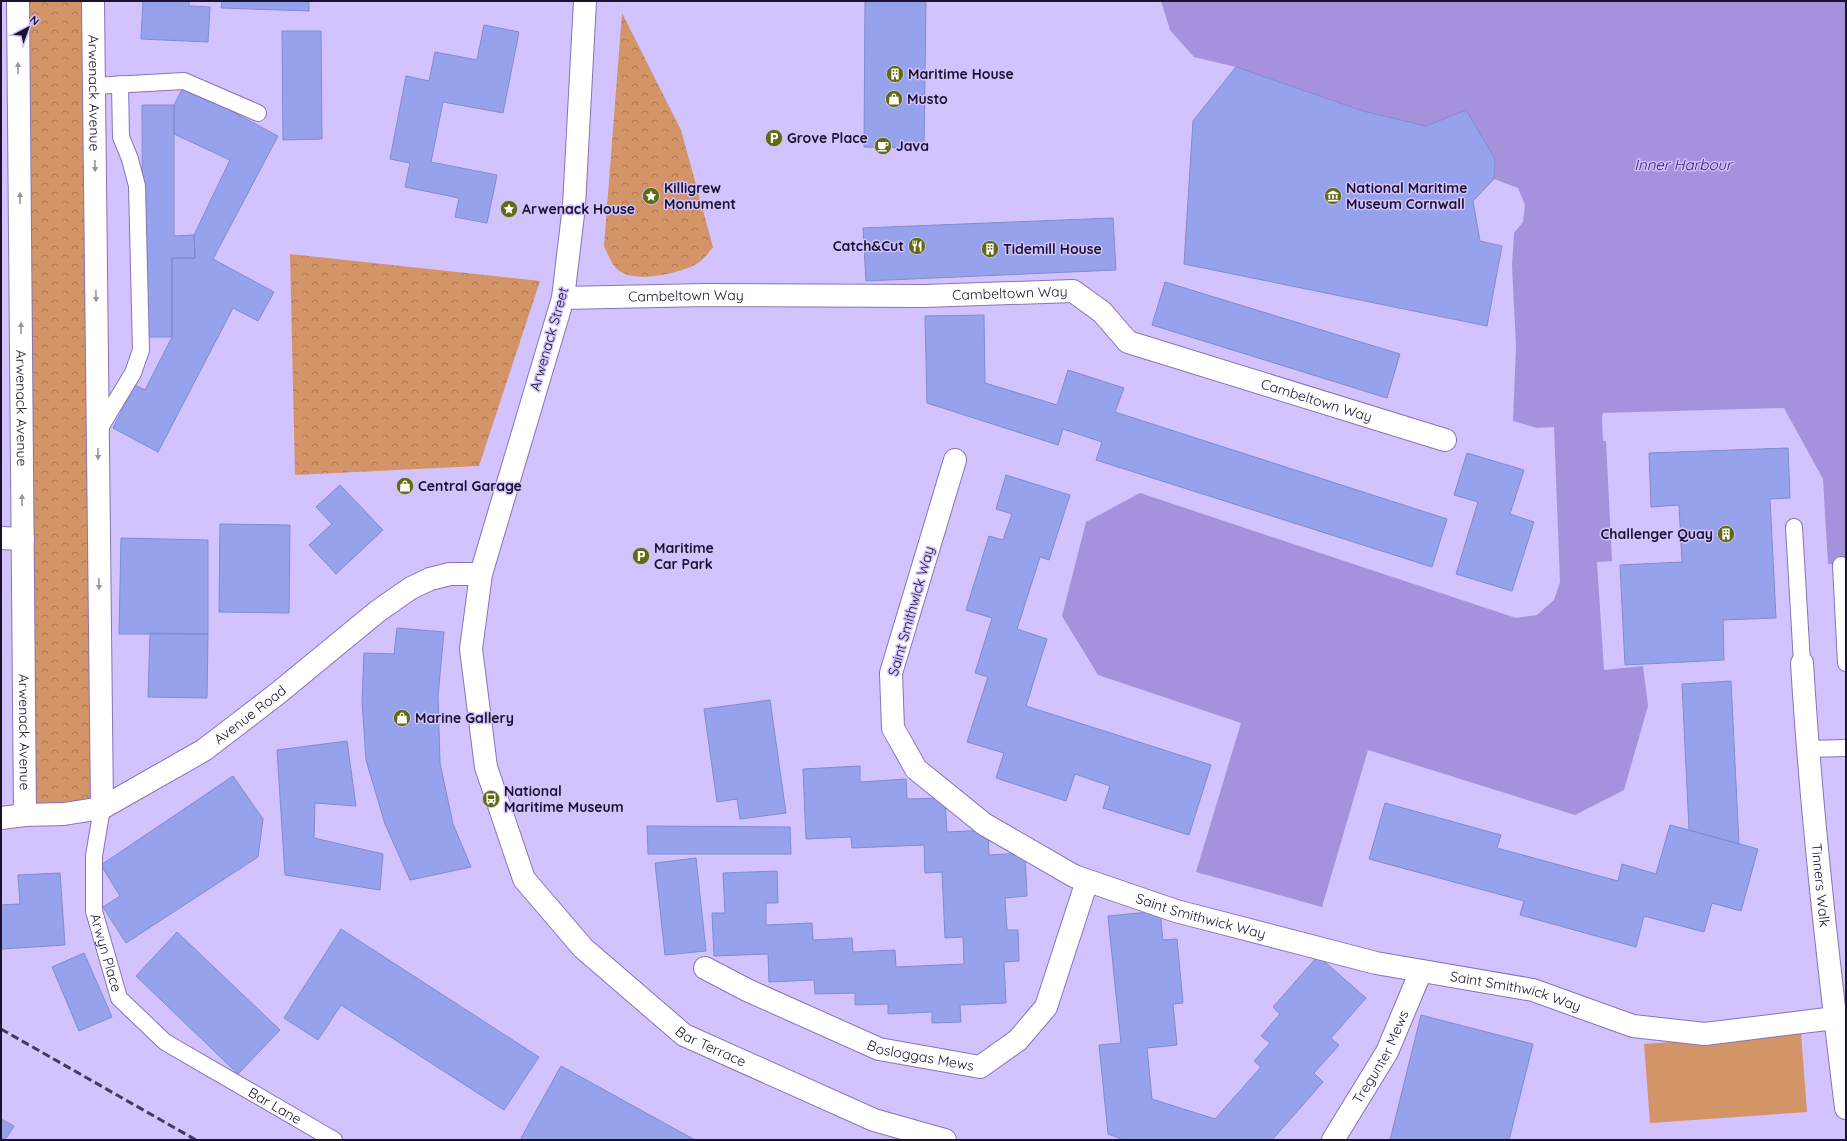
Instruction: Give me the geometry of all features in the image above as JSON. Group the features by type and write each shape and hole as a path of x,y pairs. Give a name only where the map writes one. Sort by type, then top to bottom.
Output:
{"street":[{"name":"Arwenack Avenue","path":"18,1 25,815"},
{"name":"Arwenack Avenue","path":"93,1 102,808"},
{"name":"Arwenack Street","path":"524,879 486,767 471,649 481,574 563,298 574,206 585,1"},
{"name":"Cambeltown Way","path":"563,298 712,295 918,296 1073,291 1102,312 1128,342 1445,440"},
{"name":"Saint Smithwick Way","path":"955,460 891,673 893,728 916,769 984,824 1074,876 1176,911 1376,963 1533,990 1633,1026 1704,1034 1835,1018"},
{"path":"1,538 22,539"},
{"name":"Avenue Road","path":"1,818 25,815 64,814 102,808 204,750 278,694 378,611 411,588 430,579 450,574 481,574"},
{"name":"Tinners Walk","path":"1802,663 1807,749 1835,1018 1846,1108"},
{"name":"Bar Terrace","path":"524,879 583,948 684,1035 874,1120 945,1140"},
{"name":"Bosloggas Mews","path":"705,968 747,990 879,1049 980,1067 1018,1040 1046,1007 1087,881"},
{"name":"Tregunter Mews","path":"1333,1140 1387,1052 1421,971"}],"lane":[{"path":"94,86 184,81 258,112"},
{"path":"98,431 133,373 141,350 136,186 130,159 121,137 120,84"},
{"path":"1794,527 1802,663"},
{"path":"1841,565 1846,663"},
{"path":"1807,749 1846,748"},
{"name":"Arwyn Place","path":"102,808 94,856 94,911 119,998 165,1042 237,1084"},
{"name":"Bar Lane","path":"237,1084 334,1140"}],"green space":[{"path":"24,1 88,1 97,805 31,807"},
{"path":"622,13 681,130 713,247 698,263 691,267 661,275 640,277 630,276 619,271 613,265 604,246"},
{"path":"290,254 540,281 479,466 295,475"},
{"path":"1801,1033 1807,1112 1650,1123 1644,1044"}],"water":[{"name":"Inner Harbour","path":"1161,1 1846,1 1846,565 1828,564 1823,479 1784,408 1603,413 1603,441 1606,441 1612,561 1597,562 1604,670 1643,666 1648,706 1624,790 1575,815 1368,750 1322,907 1196,872 1241,723 1098,675 1062,616 1086,522 1140,493 1516,618 1537,615 1554,600 1560,582 1554,427 1537,428 1513,421 1516,346 1512,266 1514,233 1523,222 1525,205 1518,188 1494,179 1495,159 1466,111 1426,126 1363,111 1236,67 1194,57 1170,30"}],"building":[{"path":"143,1 189,1 189,6 210,7 208,42 141,39"},
{"path":"222,1 309,1 309,11 221,8"},
{"name":"Maritime House","path":"865,1 926,1 924,148 864,147"},
{"path":"484,25 519,32 503,113 443,102 431,162 497,175 487,223 455,217 459,198 405,187 410,163 390,159 406,76 429,81 435,52 477,60"},
{"path":"282,31 321,31 322,139 283,140"},
{"name":"National Maritime Museum Cornwall","path":"1236,67 1363,111 1426,126 1466,110 1495,159 1494,179 1473,201 1480,241 1502,246 1487,326 1184,264 1193,121"},
{"path":"184,86 278,136 213,259 274,292 258,321 233,308 158,452 113,428 135,385 145,390 172,337 172,258 195,258 194,235 230,160 174,134 174,105"},
{"path":"142,105 174,105 174,236 194,235 195,258 172,258 172,337 143,337"},
{"name":"Tidemill House","path":"1113,218 1116,270 866,281 863,228"},
{"path":"1165,282 1400,354 1387,398 1152,325"},
{"path":"984,315 985,383 1057,405 1068,370 1124,388 1115,412 1447,519 1432,567 1096,460 1102,442 1063,429 1058,445 927,403 925,316"},
{"name":"Challenger Quay","path":"1788,448 1790,498 1770,499 1776,618 1723,620 1724,660 1625,665 1620,565 1682,562 1679,505 1651,507 1649,453"},
{"path":"1467,453 1524,470 1510,514 1534,522 1512,591 1456,574 1478,502 1454,495"},
{"path":"1006,475 1070,495 1049,560 1040,557 1017,629 1047,639 1026,706 1211,765 1189,835 1103,808 1110,786 1075,774 1066,801 996,778 1004,753 967,742 988,677 975,673 992,618 966,610 989,536 1003,540 1012,514 996,509"},
{"path":"340,485 383,530 336,574 309,545 332,524 316,507"},
{"path":"220,524 290,525 289,613 219,612"},
{"path":"121,538 208,540 208,634 119,634"},
{"path":"397,628 444,632 438,696 440,763 453,824 471,867 410,880 385,824 366,760 362,701 364,653 394,654"},
{"path":"150,633 208,634 207,698 148,697"},
{"path":"1731,681 1739,844 1689,830 1682,684"},
{"path":"770,700 786,813 740,819 737,799 717,802 704,709"},
{"path":"347,741 356,806 315,803 314,838 383,854 380,890 285,875 277,750"},
{"path":"860,766 860,782 906,779 907,799 945,798 947,832 988,830 989,855 1025,853 1027,896 1005,898 1007,930 1018,930 1019,961 1004,962 1006,1003 960,1005 961,1022 932,1023 932,1012 888,1014 888,1004 855,1005 855,993 815,994 814,980 769,982 768,954 714,956 712,913 725,913 723,873 777,871 778,903 766,903 766,925 812,923 813,940 852,938 853,952 895,950 896,967 964,964 963,937 945,938 942,872 925,873 924,845 852,848 851,837 806,839 803,769"},
{"path":"233,776 263,819 258,857 126,943 103,907 120,896 101,865"},
{"path":"1385,803 1501,835 1497,848 1618,881 1622,864 1656,874 1670,825 1758,849 1741,911 1712,903 1704,932 1644,916 1636,947 1520,915 1524,901 1369,859"},
{"path":"647,826 790,827 791,854 648,854"},
{"path":"696,858 706,951 665,955 655,863"},
{"path":"60,873 65,945 1,949 1,905 20,904 18,875"},
{"path":"1160,911 1163,940 1177,939 1183,1003 1173,1004 1177,1045 1147,1048 1152,1099 1215,1119 1261,1067 1254,1061 1270,1043 1261,1036 1280,1014 1273,1007 1318,956 1366,998 1331,1038 1339,1045 1314,1073 1323,1082 1272,1140 1124,1140 1108,1134 1099,1045 1121,1043 1108,916"},
{"path":"341,929 539,1057 504,1110 341,1005 318,1040 284,1018"},
{"path":"177,932 280,1030 238,1074 136,976"},
{"path":"84,953 112,1017 79,1031 52,967"},
{"path":"1421,1015 1533,1044 1509,1140 1390,1140"},
{"path":"561,1066 695,1140 525,1140 521,1138"},
{"path":"1,1119 14,1126 5,1140 1,1140"}],"railway":[{"path":"1,1029 196,1140"}],"place":[{"name":"Maritime House","path":"895,74"},
{"name":"Musto","path":"894,99"},
{"name":"Grove Place","path":"774,138"},
{"name":"Java","path":"883,146"},
{"name":"Killigrew Monument","path":"651,196"},
{"name":"National Maritime Museum Cornwall","path":"1333,196"},
{"name":"Arwenack House","path":"509,209"},
{"name":"Catch&Cut","path":"917,246"},
{"name":"Tidemill House","path":"990,249"},
{"name":"Central Garage","path":"405,486"},
{"name":"Challenger Quay","path":"1726,534"},
{"name":"Maritime Car Park","path":"641,556"},
{"name":"Marine Gallery","path":"402,718"},
{"name":"National Maritime Museum","path":"491,799"}]}
